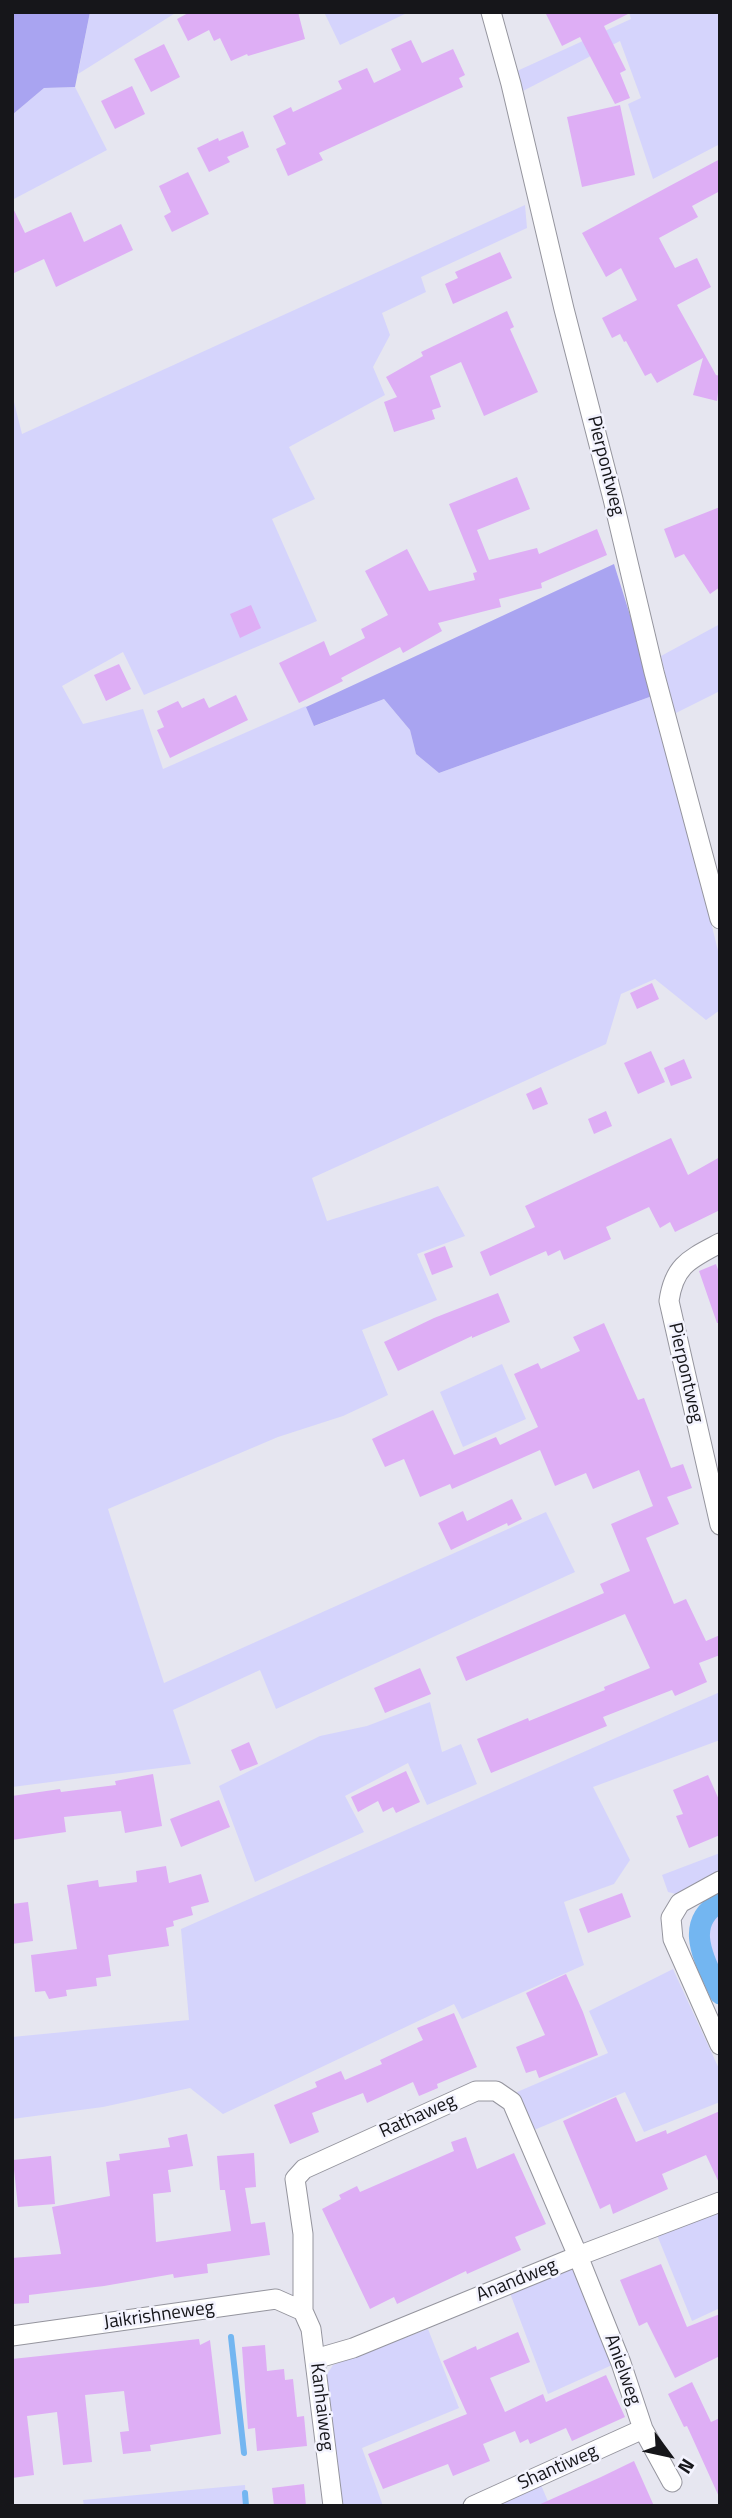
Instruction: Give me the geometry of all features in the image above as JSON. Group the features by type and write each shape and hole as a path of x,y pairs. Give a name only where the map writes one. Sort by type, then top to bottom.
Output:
{"street":[{"name":"Pierpontweg","path":"491,12 511,84 654,672 720,919"},
{"name":"Pierpontweg","path":"720,1243 694,1257 678,1270 671,1284 669,1301 720,1525"},
{"path":"720,1881 680,1903 671,1918 673,1939 720,2045"},
{"name":"Rathaweg","path":"303,2311 303,2234 295,2179 304,2169 477,2091 496,2091 512,2102 578,2256"},
{"name":"Anandweg","path":"314,2359 353,2348 578,2256 720,2202"},
{"name":"Anielweg","path":"578,2256 621,2363 643,2430 672,2482"},
{"name":"Jaikrishneweg","path":"12,2336 276,2299 303,2311"},
{"name":"Kanhaiweg","path":"303,2311 311,2329 333,2506"},
{"name":"Shantiweg","path":"473,2506 643,2430"}],"shaded area":[{"path":"12,12 90,12 75,87 44,88 12,115"},
{"path":"90,12 177,12 78,74"},
{"path":"324,12 409,12 340,45"},
{"path":"629,12 720,12 720,144 653,179 628,104 641,98 620,41 519,93 517,71 631,19"},
{"path":"75,87 107,150 12,200 12,115 44,88"},
{"path":"525,205 527,228 421,277 426,292 382,313 390,335 373,367 385,395 289,447 315,499 272,519 317,621 144,695 123,652 62,686 83,724 143,709 163,769 306,706 315,726 384,699 410,730 416,754 439,773 655,695 720,959 720,1010 706,1020 655,979 621,994 606,1044 312,1178 327,1221 438,1186 465,1236 417,1254 437,1300 362,1330 388,1395 343,1416 278,1437 108,1509 164,1683 546,1512 575,1572 276,1709 260,1670 173,1710 191,1764 12,1787 12,394 22,434"},
{"path":"614,564 655,695 439,773 416,754 410,730 384,699 314,726 306,707"},
{"path":"720,624 720,691 674,714 661,656"},
{"path":"502,1364 526,1419 463,1447 440,1392"},
{"path":"720,1692 720,1740 593,1787 630,1860 614,1884 564,1902 584,1965 462,2019 454,2004 223,2114 190,2088 103,2107 12,2119 12,2037 189,2020 181,1929"},
{"path":"430,1702 442,1752 461,1744 477,1784 427,1805 408,1763 345,1796 364,1832 255,1882 219,1786 320,1736 367,1726"},
{"path":"720,1853 720,1872 680,1895 668,1892 662,1875"},
{"path":"720,1902 720,1994 704,1957 699,1933 708,1911"},
{"path":"673,1969 720,2071 720,2102 644,2132 625,2092 534,2130 517,2092 608,2053 589,2011"},
{"path":"720,2210 720,2308 692,2321 657,2235"},
{"path":"577,2266 612,2365 548,2394 510,2293"},
{"path":"428,2329 459,2408 362,2448 383,2506 340,2506 326,2376 333,2365"},
{"path":"245,2485 246,2506 84,2506 83,2500"},
{"path":"541,2485 550,2506 488,2506"}],"building":[{"path":"190,12 298,12 305,39 248,56 247,54 231,61 220,38 214,41 209,30 188,41 177,19"},
{"path":"545,12 632,12 604,26 626,70 620,73 630,98 615,104 580,37 562,46"},
{"path":"411,40 422,63 453,49 465,75 459,78 463,87 319,153 323,160 288,176 276,149 286,144 273,116 291,107 293,112 342,89 338,81 367,68 374,83 401,70 391,49"},
{"path":"164,44 180,77 151,92 134,59"},
{"path":"132,86 145,114 115,129 101,101"},
{"path":"620,105 635,175 582,187 567,117"},
{"path":"243,131 249,147 227,157 230,162 209,172 197,148 218,138 219,141"},
{"path":"720,159 720,191 692,206 698,217 659,238 675,268 697,258 711,287 677,305 716,375 720,376 717,401 693,395 703,358 657,383 651,373 645,376 620,334 612,338 602,318 637,300 621,268 606,277 582,233"},
{"path":"188,172 209,214 172,232 164,216 171,212 159,186"},
{"path":"12,206 25,233 71,212 84,242 121,224 133,250 56,287 44,259 12,274"},
{"path":"500,252 512,278 453,304 445,284 458,278 455,272"},
{"path":"507,311 514,327 510,329 538,392 484,416 461,362 430,376 441,407 432,410 435,419 394,432 384,402 397,397 386,377 423,356 421,352"},
{"path":"517,477 530,509 477,530 489,560 537,548 539,554 597,529 607,555 541,583 542,588 499,599 501,607 438,623 442,631 403,653 400,647 299,703 279,663 324,641 330,656 365,638 361,629 388,615 365,571 407,549 429,591 475,580 473,573 477,572 449,504"},
{"path":"720,507 720,587 710,594 684,554 675,558 664,529"},
{"path":"251,605 261,628 240,638 230,614"},
{"path":"119,664 131,689 106,701 94,675"},
{"path":"236,695 248,720 170,758 157,730 164,727 157,711 178,701 182,708 204,698 209,708"},
{"path":"652,983 659,999 637,1009 630,993"},
{"path":"651,1051 665,1082 638,1094 624,1063"},
{"path":"684,1059 692,1078 671,1086 664,1068"},
{"path":"541,1087 548,1104 533,1110 526,1094"},
{"path":"606,1111 612,1126 594,1134 588,1119"},
{"path":"671,1138 688,1175 720,1157 720,1210 675,1232 670,1222 660,1228 649,1207 606,1227 611,1239 564,1260 560,1250 548,1256 546,1251 490,1276 480,1252 535,1227 525,1206"},
{"path":"445,1246 453,1267 432,1275 424,1254"},
{"path":"716,1264 720,1275 720,1323 717,1323 699,1271"},
{"path":"498,1293 510,1322 472,1336 398,1371 384,1342 434,1318"},
{"path":"604,1323 638,1400 644,1398 671,1468 683,1464 692,1488 667,1497 679,1524 646,1538 674,1604 686,1599 706,1641 720,1635 720,1655 699,1663 707,1682 675,1696 672,1690 603,1717 607,1726 491,1773 477,1739 605,1690 604,1687 650,1668 625,1614 466,1681 456,1657 604,1593 600,1584 630,1571 611,1524 653,1506 639,1470 593,1489 586,1473 555,1486 540,1450 452,1489 450,1484 420,1497 404,1459 385,1467 372,1439 433,1410 454,1455 496,1437 500,1445 538,1427 514,1374 538,1363 541,1369 580,1351 573,1337"},
{"path":"512,1499 522,1519 508,1526 507,1523 451,1550 438,1523 463,1511 467,1521"},
{"path":"420,1668 431,1694 385,1713 374,1688"},
{"path":"249,1742 258,1764 240,1771 231,1750"},
{"path":"406,1771 420,1802 396,1813 393,1807 383,1812 378,1801 358,1812 351,1797"},
{"path":"153,1774 162,1826 125,1833 121,1811 64,1817 66,1832 12,1840 12,1796 116,1785 115,1781"},
{"path":"708,1775 720,1802 720,1835 689,1848 676,1816 683,1814 673,1790"},
{"path":"219,1800 230,1827 181,1847 170,1819"},
{"path":"166,1866 169,1883 201,1874 209,1902 191,1907 193,1915 173,1921 174,1926 166,1928 169,1946 108,1955 111,1976 96,1978 97,1986 66,1990 67,1996 49,1999 45,1991 35,1992 31,1955 77,1949 67,1885 98,1880 99,1887 137,1882 136,1871"},
{"path":"622,1893 631,1917 588,1933 579,1909"},
{"path":"28,1902 33,1941 12,1944 12,1904"},
{"path":"566,1974 598,2055 539,2078 536,2070 526,2073 516,2047 545,2035 526,1993"},
{"path":"454,2013 477,2067 437,2084 438,2088 419,2096 413,2082 367,2103 363,2093 312,2113 319,2132 290,2144 274,2105 317,2087 315,2082 341,2071 345,2080 382,2064 380,2060 423,2040 417,2028"},
{"path":"616,2097 636,2142 666,2130 667,2134 720,2111 720,2185 706,2155 662,2174 668,2189 613,2214 610,2204 600,2209 563,2121"},
{"path":"187,2134 193,2166 168,2170 171,2192 153,2194 156,2242 231,2231 225,2190 220,2190 217,2156 254,2153 256,2187 245,2188 251,2224 265,2222 270,2255 207,2264 208,2273 174,2278 173,2274 29,2295 29,2303 12,2304 12,2258 61,2254 52,2207 110,2196 106,2162 120,2160 119,2154 170,2147 168,2138"},
{"path":"466,2137 477,2169 514,2153 546,2224 515,2237 521,2250 467,2274 466,2271 397,2304 394,2297 370,2309 322,2209 341,2199 339,2195 357,2186 360,2192 454,2151 451,2142"},
{"path":"51,2156 55,2204 18,2207 13,2160"},
{"path":"661,2264 687,2327 720,2314 720,2356 675,2378 647,2322 639,2326 620,2280"},
{"path":"518,2332 530,2362 490,2378 505,2412 543,2394 546,2402 606,2375 625,2417 572,2441 566,2428 530,2444 528,2439 520,2443 515,2431 483,2444 490,2461 453,2476 448,2464 383,2489 368,2454 467,2414 443,2361"},
{"path":"199,2339 200,2345 210,2340 221,2434 150,2445 151,2451 123,2454 120,2432 129,2431 124,2391 85,2395 92,2462 63,2465 57,2412 27,2416 34,2475 12,2478 12,2359"},
{"path":"265,2345 267,2371 284,2369 285,2380 293,2379 297,2417 304,2416 307,2446 257,2451 255,2428 248,2429 242,2347"},
{"path":"692,2382 711,2422 720,2418 720,2499 687,2426 684,2427 668,2394"},
{"path":"634,2461 654,2506 536,2506 601,2477"},
{"path":"304,2484 306,2506 274,2506 272,2488"}],"waterway":[{"path":"720,1902 708,1911 699,1933 704,1957 720,1994"},
{"path":"231,2337 244,2453"},
{"path":"245,2493 246,2506"}]}
